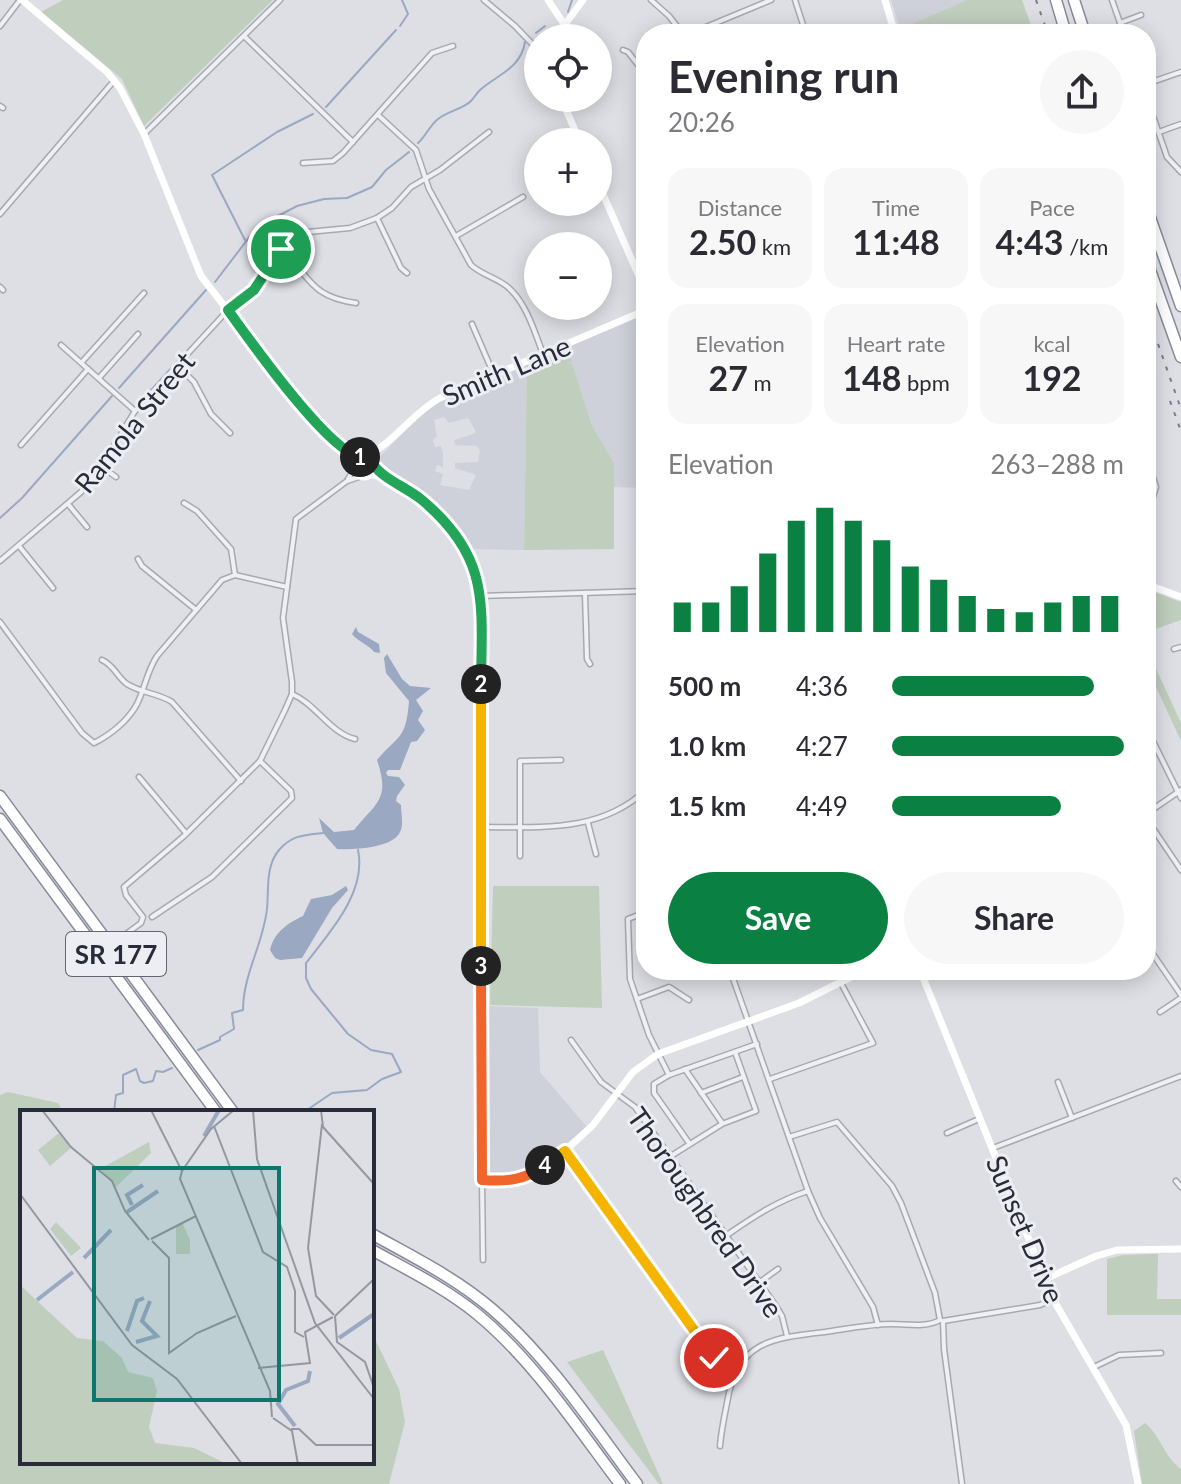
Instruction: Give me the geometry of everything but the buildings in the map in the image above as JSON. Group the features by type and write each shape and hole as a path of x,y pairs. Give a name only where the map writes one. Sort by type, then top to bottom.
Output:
{"highway":[{"path":"1056,0 1063,24"},
{"path":"1074,0 1082,24"},
{"path":"1156,235 1181,306"},
{"path":"1156,287 1181,357"},
{"name":"SR 177","path":"0,796 232,1110"},
{"name":"SR 177","path":"0,819 215,1110"},
{"path":"374,1235 458,1284 510,1325 540,1357 637,1484"},
{"path":"374,1251 451,1295 497,1332 539,1378 620,1484"}],"street":[{"path":"0,26 21,0 114,80 144,134 201,276 319,428 369,470 412,492 451,528 471,560 480,596 483,1260"},
{"path":"144,134 280,0"},
{"path":"484,0 524,35"},
{"path":"548,0 564,24 583,0"},
{"path":"651,0 677,24"},
{"path":"711,24 771,0"},
{"path":"795,0 803,24"},
{"path":"885,0 892,24"},
{"path":"1112,0 1120,23 1141,15"},
{"path":"244,36 353,142"},
{"path":"303,163 333,161 432,53 453,46"},
{"path":"623,50 636,62"},
{"path":"1156,81 1181,72"},
{"path":"0,214 114,80"},
{"path":"378,115 416,150 429,189 471,265 481,274 510,288 523,305 543,354"},
{"path":"1156,124 1167,157 1181,172"},
{"path":"1159,132 1181,124"},
{"path":"356,303 324,295 281,249 288,241 308,232 350,228 377,218 392,208 411,187 489,132"},
{"path":"456,236 523,197"},
{"path":"612,215 636,269"},
{"path":"377,218 401,268 407,273"},
{"name":"Ramola Street","path":"0,561 81,492 101,467 135,411 228,310 254,290 281,249"},
{"path":"81,363 144,293"},
{"name":"Smith Lane","path":"359,462 379,449 424,407 636,314"},
{"path":"472,324 494,375"},
{"path":"99,378 138,334"},
{"path":"61,345 135,411"},
{"path":"178,366 194,382 211,414 230,433"},
{"path":"21,445 88,369"},
{"name":"Smith Lane","path":"369,470 379,449"},
{"path":"359,462 369,470"},
{"path":"347,481 359,462"},
{"path":"101,467 116,477"},
{"path":"126,934 141,923 143,917 126,895 124,887 260,761 292,694 283,618 294,526 300,514 347,481 369,470"},
{"path":"184,503 197,511 231,549 235,575"},
{"path":"68,504 87,527"},
{"path":"18,545 53,588"},
{"path":"138,559 142,566 195,609"},
{"path":"0,622 82,733 94,743 108,736 131,713 157,656 222,580 235,575 287,587"},
{"path":"1156,588 1181,597"},
{"path":"480,596 636,591"},
{"path":"585,594 587,659 590,664"},
{"path":"1174,649 1181,647"},
{"path":"102,660 109,663 128,684 172,702 241,781"},
{"path":"292,694 305,700 345,737 355,739"},
{"path":"1156,746 1181,798"},
{"path":"520,856 520,761 561,760"},
{"path":"152,917 212,877 292,798 291,791 260,761"},
{"path":"139,777 185,832"},
{"path":"1156,808 1179,791"},
{"path":"481,827 567,827 588,823 636,799"},
{"path":"588,823 596,854"},
{"path":"1156,831 1181,870"},
{"path":"636,916 628,919 630,979 669,1075"},
{"path":"1156,959 1181,996 1160,1012"},
{"path":"733,980 808,1191 820,1218 873,1307 878,1325"},
{"path":"770,1079 873,1043 839,980"},
{"path":"482,1180 512,1180 532,1175 593,1125 633,1072 658,1054 799,1003 846,980"},
{"name":"Sunset Drive","path":"924,980 1053,1299 1126,1425 1138,1484"},
{"path":"637,999 669,987 689,1000"},
{"name":"Thoroughbred Drive","path":"571,1040 601,1082 635,1107 671,1156 782,1316 787,1336"},
{"path":"689,1143 652,1088 654,1084 669,1075 757,1044"},
{"path":"671,1156 722,1124 756,1111 735,1052"},
{"path":"685,1069 722,1124"},
{"path":"992,1148 1181,1076"},
{"path":"700,1094 743,1077"},
{"path":"1058,1082 1072,1118"},
{"path":"947,1133 979,1119"},
{"path":"789,1137 837,1122 892,1186 901,1203 935,1293 941,1320 962,1484"},
{"path":"565,1151 704,1347 714,1358 735,1370"},
{"path":"1176,1181 1181,1187"},
{"path":"727,1235 761,1211 808,1191"},
{"path":"1045,1279 1117,1250 1181,1249"},
{"path":"760,1282 778,1269"},
{"path":"720,1446 735,1370 755,1350 769,1342 787,1336 878,1325 922,1325 948,1318 1040,1305 1053,1299"},
{"path":"1094,1367 1119,1355 1161,1353"}],"shaded area":[{"path":"891,0 967,0 912,24 898,24"},
{"path":"636,316 636,488 613,487 614,463 592,426 572,363 556,369 549,355"},
{"path":"527,365 524,550 471,549 439,510 407,483 379,469 376,461 426,409","holes":["444,417 449,423 468,418 476,433 454,440 455,445 477,446 480,450 478,462 455,463 455,468 476,475 469,490 440,485 443,474 435,471 437,465 443,467 443,454 441,446 435,447 433,440 437,436 434,420"]},
{"path":"485,1006 538,1008 540,1072 587,1127 532,1170 515,1176 489,1176 486,1172"}],"green space":[{"path":"63,0 273,0 144,126 122,79 41,12"},
{"path":"967,0 1022,0 1030,24 912,24"},
{"path":"566,347 572,361 567,364 572,363 592,426 614,463 614,549 524,550 527,365 549,355 553,363 550,354"},
{"path":"1156,593 1181,602 1181,620 1156,629"},
{"path":"1156,669 1181,723 1181,741 1156,687"},
{"path":"493,886 599,886 602,1008 490,1005"},
{"path":"8,1092 58,1103 62,1110 20,1110 20,1464 374,1464 374,1340 399,1389 405,1422 389,1484 0,1484 0,1095"},
{"path":"1158,1254 1157,1299 1181,1299 1181,1315 1107,1315 1107,1259 1123,1255"},
{"path":"603,1350 663,1484 659,1484 567,1362"},
{"path":"1145,1423 1170,1459 1181,1469 1181,1484 1142,1484 1134,1431"}],"water":[{"path":"356,627 358,632 379,644 380,653 354,637 352,634"},
{"path":"387,654 402,679 410,686 431,688 416,700 423,711 418,720 425,730 417,741 411,742 400,770 388,770 386,773 399,777 405,785 396,801 401,805 401,829 396,837 381,845 337,849 323,833 319,818 334,832 354,830 382,792 377,760 400,735 406,723 409,701 386,673 384,658"},
{"path":"346,886 348,890 332,908 302,958 275,958 270,950 278,933 303,916 311,899 332,895"}],"waterway":[{"path":"400,26 408,14 402,0"},
{"path":"568,12 572,0"},
{"path":"326,107 396,30"},
{"path":"418,143 438,119 468,104 479,91 513,65 524,46"},
{"path":"245,240 212,175 277,132 313,114"},
{"path":"215,282 257,227 297,206 324,199 347,198 372,187 386,170 409,152"},
{"path":"119,388 206,290"},
{"path":"0,518 22,498 112,396"},
{"path":"198,1050 220,1040 234,1029 232,1013 243,1010 246,984 265,922 270,871 279,850 304,835 323,833"},
{"path":"307,1110 332,1093 367,1090 382,1079 401,1072 392,1054 371,1050 348,1034 311,989 306,978 306,963 352,896 359,866 358,850"},
{"path":"114,1110 116,1095 123,1093 123,1075 136,1069 140,1081 144,1083 153,1081 156,1071 172,1068"}],"railway":[{"path":"1036,0 1044,24"},
{"path":"1156,338 1181,409"},
{"path":"1170,401 1181,431"}],"route":[{"path":"281,249 254,290 228,310 319,428 346,452 368,458 378,472 412,492 451,528 465,548 478,580 482,605 482,1180 512,1180 532,1175 565,1151 714,1358"}]}
